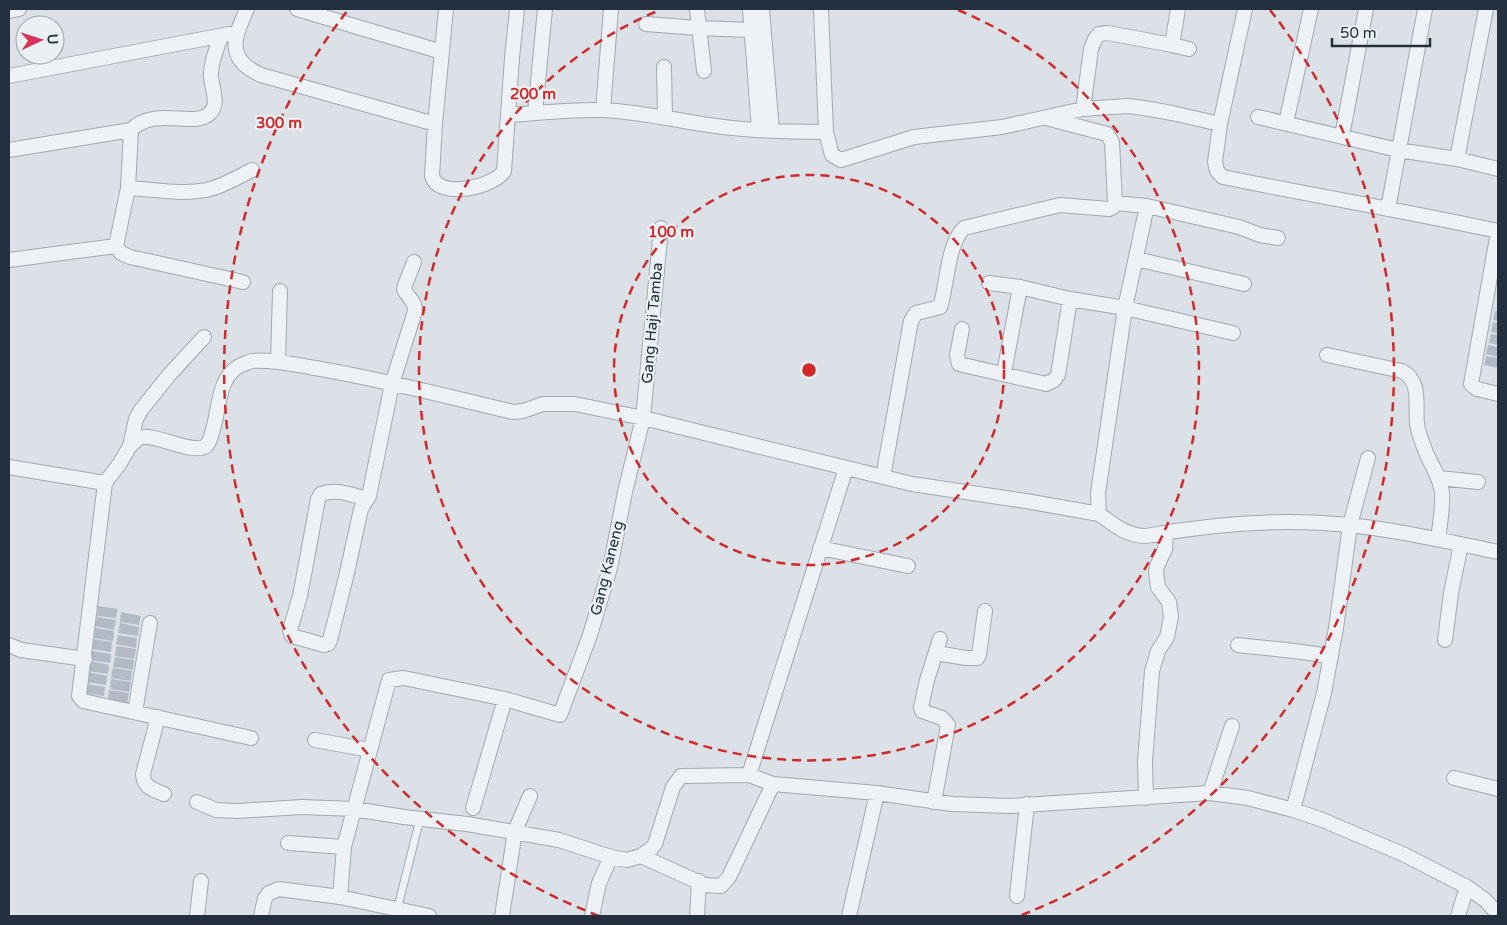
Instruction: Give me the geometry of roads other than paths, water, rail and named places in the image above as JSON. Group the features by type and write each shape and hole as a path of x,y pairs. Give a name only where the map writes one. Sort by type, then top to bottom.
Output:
{"street":[{"path":"9,11 19,9"},
{"path":"247,9 237,32 235,45 240,60 246,67 253,71 435,124"},
{"path":"296,9 442,52"},
{"path":"446,9 435,124 433,180 447,188 466,190 496,179 502,176 504,171 517,9"},
{"path":"535,113 544,9"},
{"path":"603,110 611,9"},
{"path":"697,9 704,71"},
{"path":"750,9 751,30 766,131"},
{"path":"762,9 766,131"},
{"path":"820,9 828,143 841,160 914,137 1002,127 1083,109 1128,106 1172,112 1220,124"},
{"path":"1172,45 1178,9"},
{"path":"1245,9 1220,124 1214,162 1217,171 1223,177 1498,232 1472,378 1472,384 1477,389 1498,394"},
{"path":"1286,123 1311,9"},
{"path":"1342,136 1366,9"},
{"path":"1388,209 1425,9"},
{"path":"1457,159 1486,9"},
{"path":"646,24 751,30"},
{"path":"9,76 237,32"},
{"path":"1083,109 1092,49 1095,39 1099,34 1108,33 1189,49"},
{"path":"9,150 131,130 137,125 157,118 195,118 206,116 211,113 215,105 211,76 221,36"},
{"path":"664,66 665,116"},
{"path":"508,115 551,111 603,110 665,116 722,127 766,131 828,143"},
{"path":"883,477 911,321 916,313 940,307 954,244 960,232 964,228 1060,205 1109,209 1115,203 1112,142 1107,134 1043,117"},
{"path":"1258,117 1398,150 1457,159 1498,169"},
{"path":"131,130 128,188 116,246 121,253 130,257 243,282"},
{"path":"128,188 206,190 220,186 252,170"},
{"path":"1115,203 1148,206 1278,238"},
{"path":"1099,514 1098,493 1124,308 1148,206"},
{"name":"Gang Haji Tamba","path":"643,418 661,228"},
{"path":"9,260 116,246"},
{"path":"1136,259 1244,284"},
{"path":"367,499 330,491 321,494 318,499 300,596 290,630 292,636 324,645 328,644 346,577 361,509 367,499 376,464 392,384 416,311 413,300 404,289 414,262"},
{"path":"989,282 1124,308 1233,333"},
{"path":"1004,373 1020,287"},
{"path":"278,362 280,290"},
{"path":"962,329 957,355 959,364 1046,384 1054,380 1058,375 1070,299"},
{"path":"130,446 136,419 141,410 170,374 204,337"},
{"path":"1327,355 1402,371 1409,376 1416,393 1417,424 1425,452 1440,478 1442,507 1438,540"},
{"path":"251,738 81,700 79,696 105,483 130,446 140,437 145,436 193,448 208,444 214,428 223,386 231,372 239,366 252,361 278,362 341,372 513,412 523,411 543,404 575,404 643,418 912,484 1099,514 1118,528 1136,536 1248,523 1326,523 1350,525 1498,552"},
{"name":"Gang Kaneng","path":"505,699 560,714 590,635 610,568 625,492 643,418"},
{"path":"1293,810 1324,693 1350,525 1368,458"},
{"path":"9,467 105,483"},
{"path":"749,775 846,468"},
{"path":"1440,478 1478,482"},
{"path":"1146,798 1145,761 1152,671 1158,652 1167,637 1171,617 1169,602 1158,587 1156,572 1165,549 1166,533"},
{"path":"1446,640 1451,593 1461,544"},
{"path":"820,548 908,566"},
{"path":"936,653 977,658 985,610"},
{"path":"135,712 150,623"},
{"path":"934,802 948,725 942,718 922,711 921,707 940,638"},
{"path":"1238,644 1277,650 1302,651 1331,657"},
{"path":"9,645 21,650 85,659"},
{"path":"340,897 344,847 389,680 404,678 505,699 473,808"},
{"path":"158,717 143,779 150,788 164,794"},
{"path":"1210,793 1232,726"},
{"path":"315,740 370,750"},
{"path":"196,802 216,810 236,811 282,807 354,809 467,824 559,840 611,857 627,860 641,856 655,844 673,787 681,776 689,775 749,775 773,784 876,793 934,802 1009,806 1210,793 1248,798 1320,819 1405,855 1467,887 1485,900 1498,914"},
{"path":"1454,778 1498,789"},
{"path":"641,856 705,885 721,886 729,877 773,784"},
{"path":"849,916 876,793"},
{"path":"502,916 516,831 530,796"},
{"path":"1017,896 1027,804"},
{"path":"288,843 344,847"},
{"path":"592,916 599,883 611,857"},
{"path":"197,916 201,881"},
{"path":"697,916 699,881"},
{"path":"1458,916 1467,887"},
{"path":"261,916 265,898 270,893 279,889 340,897 380,911 397,910 429,916"}],"lane":[{"path":"397,910 420,819"}]}
